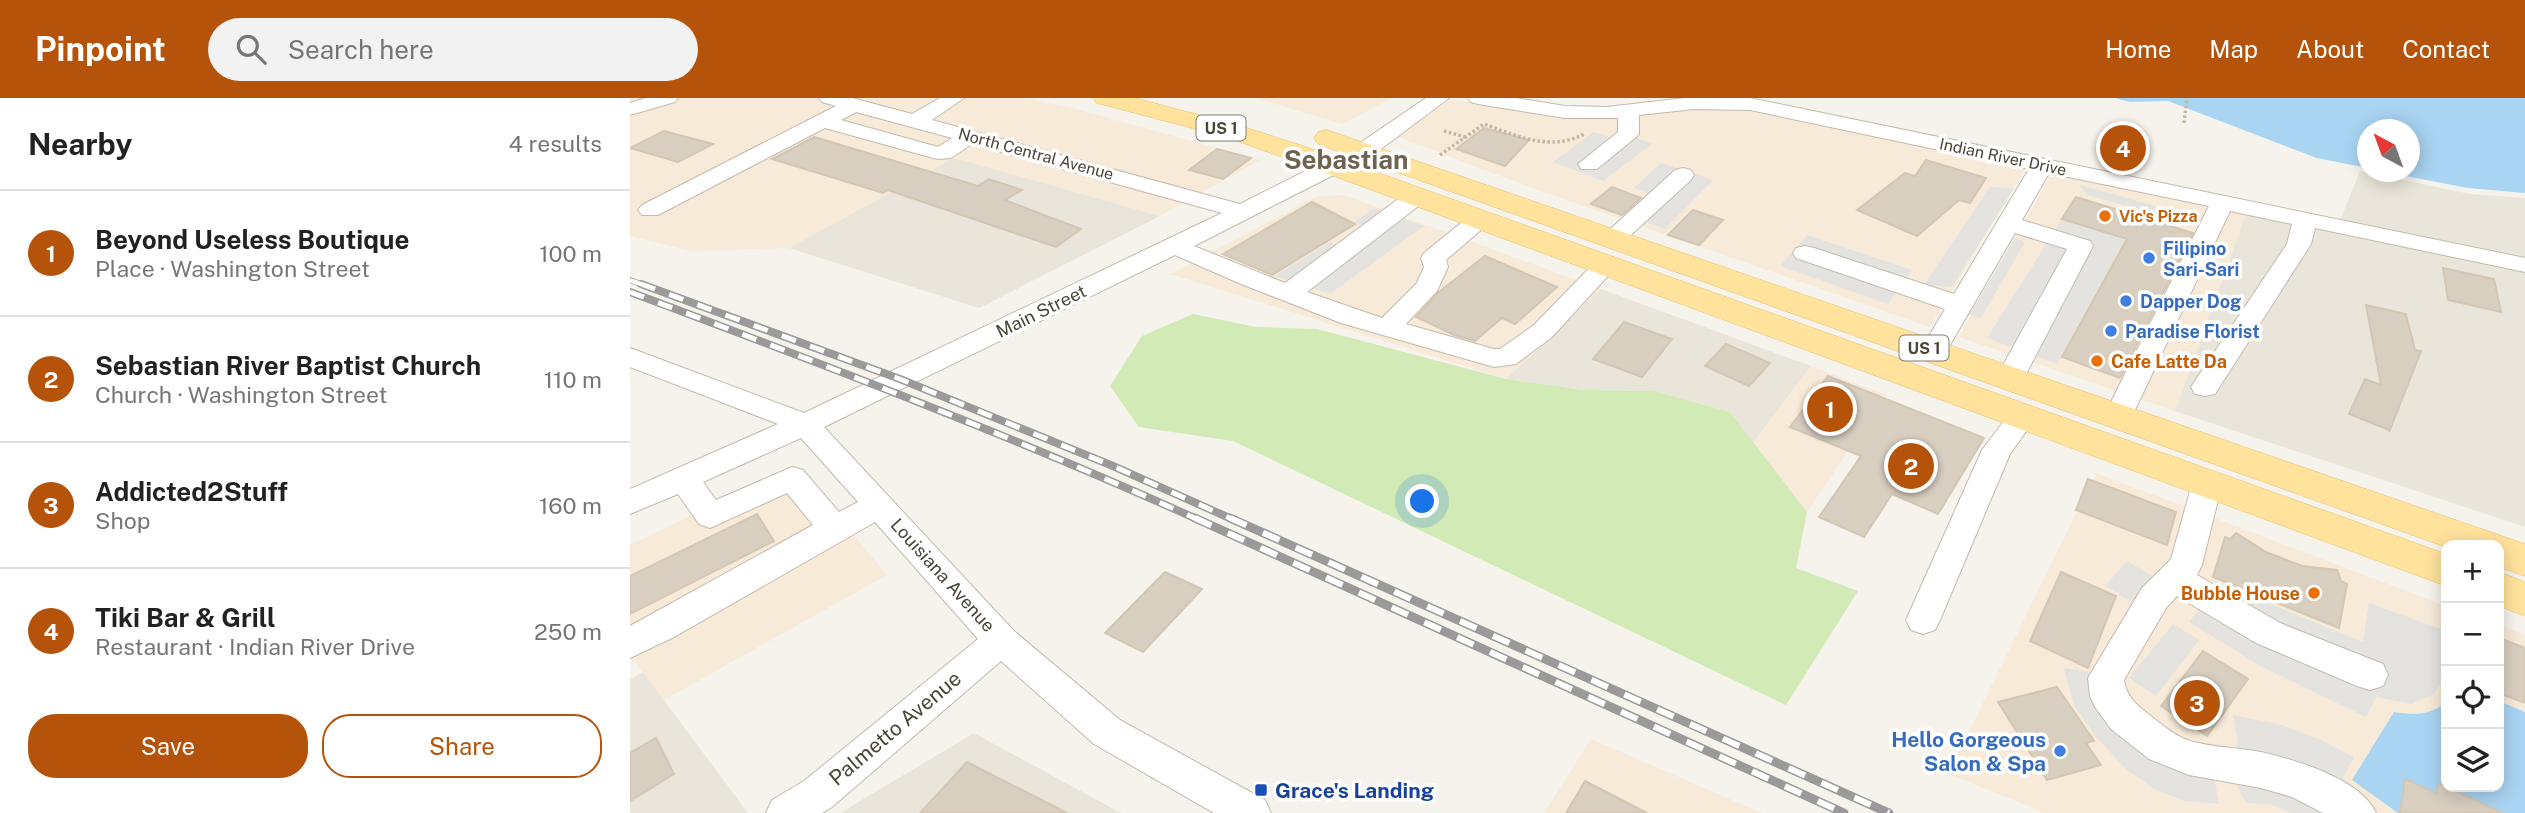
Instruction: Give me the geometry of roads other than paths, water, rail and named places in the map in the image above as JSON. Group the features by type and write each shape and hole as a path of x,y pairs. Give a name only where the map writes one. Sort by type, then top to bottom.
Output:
{"main road":[{"name":"US 1","path":"1106,98 1235,132 1480,219 1610,252 1933,351 2470,540"},
{"name":"US 1","path":"1191,98 1365,150 1842,351 2441,568"},
{"path":"1842,351 1905,356 1933,351"},
{"path":"2023,416 2056,409 2113,415"},
{"path":"2504,553 2525,560"},
{"path":"2504,591 2525,599"}],"street":[{"path":"630,109 668,98"},
{"name":"North Central Avenue","path":"829,98 1243,212"},
{"path":"915,121 954,98"},
{"name":"Main Street","path":"630,502 805,424 1175,246 1365,150 1439,98"},
{"name":"Indian River Drive","path":"1478,98 1565,112 1607,113 1694,103 1750,104 2525,265"},
{"path":"650,210 854,105"},
{"path":"1589,164 1628,134 1629,110"},
{"path":"823,121 937,153 943,153 970,136"},
{"path":"1933,351 2042,166"},
{"path":"1175,246 1350,317 1464,352 1506,359 1543,331 1610,252 1682,174"},
{"path":"1288,293 1329,265 1416,196"},
{"path":"2113,415 2222,202"},
{"path":"1388,327 1428,286 1436,267 1433,258 1480,219"},
{"path":"2205,387 2299,244 2305,220"},
{"path":"2008,223 2081,246 2010,378"},
{"path":"1805,253 1960,305"},
{"name":"Louisiana Avenue","path":"630,357 805,424 1002,641 1107,733 1251,813"},
{"path":"1923,620 1997,450 2023,416"},
{"path":"683,478 710,516 792,478 834,528"},
{"path":"2207,484 2186,565 2154,598 2106,678 2108,696 2115,706 2162,747 2189,758 2261,770 2296,780 2327,793 2356,813"},
{"path":"630,643 669,624 834,528 880,505"},
{"path":"2173,577 2268,633 2370,675"},
{"name":"Palmetto Avenue","path":"786,813 818,794 977,659 1002,641"}],"water":[{"path":"2115,98 2525,98 2525,193 2468,188 2420,179 2420,119 2357,119 2357,166 2317,158 2168,101 2130,102"},
{"path":"2504,703 2525,712 2525,813 2398,813 2352,780 2394,712 2422,713 2440,707 2441,792 2504,792"}],"railway":[{"path":"630,280 646,286"},
{"path":"641,284 900,379 1113,466 1234,520"},
{"path":"630,292 988,430 1199,520"},
{"path":"1195,518 1844,813"},
{"path":"1230,518 1889,813"}],"place":[{"name":"Tiki Bar & Grill","path":"2123,148"},
{"name":"Vic's Pizza","path":"2105,216"},
{"name":"Filipino Sari-Sari","path":"2149,258"},
{"name":"Dapper Dog","path":"2126,301"},
{"name":"Paradise Florist","path":"2111,331"},
{"name":"Cafe Latte Da","path":"2097,361"},
{"name":"Beyond Useless Boutique","path":"1830,409"},
{"name":"Sebastian River Baptist Church","path":"1911,466"},
{"name":"Bubble House","path":"2314,593"},
{"name":"Addicted2Stuff","path":"2197,703"},
{"name":"Hello Gorgeous Salon & Spa","path":"2060,751"},
{"name":"Grace's Landing","path":"1261,790"}],"district":[{"name":"Sebastian","path":"1346,159"}]}
